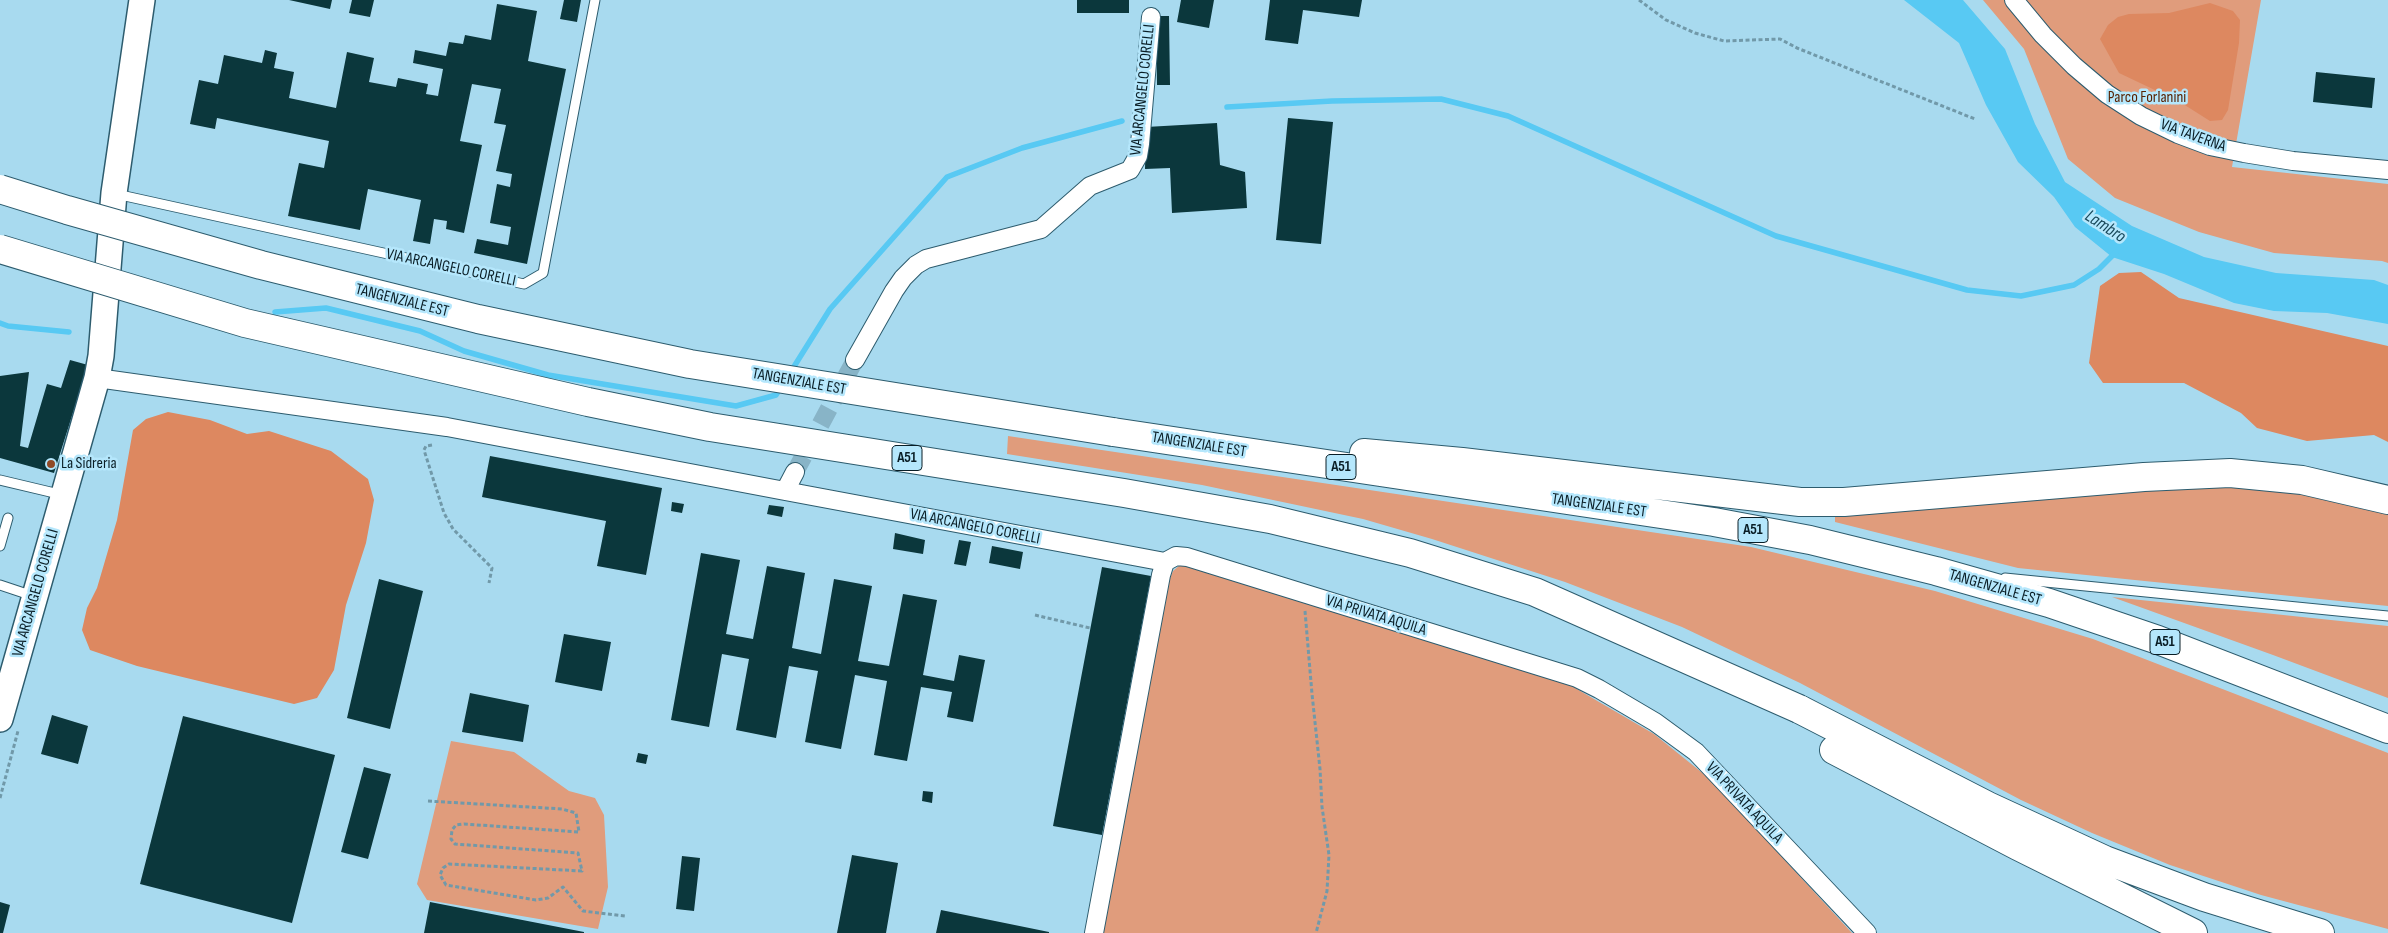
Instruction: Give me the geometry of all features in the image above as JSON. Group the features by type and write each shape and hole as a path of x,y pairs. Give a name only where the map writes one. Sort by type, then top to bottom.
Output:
{"highway":[{"name":"TANGENZIALE EST","path":"0,188 68,210 261,265 478,320 728,370 1113,432 1714,522 1800,539 1936,571 2049,603 2158,640 2388,729"},
{"name":"A51","path":"0,250 244,323 588,402 710,427 1124,493 1270,519 1410,553 1535,592 1799,710 1854,740 1939,793 2028,826 2144,876 2248,912 2320,933"},
{"path":"1113,432 1462,462 1809,502 1844,502 2144,477 2230,473 2302,480 2388,500"},
{"path":"1939,793 2193,933"}],"street":[{"name":"VIA ARCANGELO CORELLI","path":"0,719 98,378 102,356 114,193 142,0"},
{"name":"VIA TAVERNA","path":"2014,0 2043,35 2074,66 2107,94 2141,116 2178,134 2210,146 2244,153 2293,161 2388,170"},
{"name":"VIA ARCANGELO CORELLI","path":"856,360 894,291 906,274 916,265 926,259 1041,228 1090,186 1130,170 1138,156 1140,144 1151,17"},
{"name":"VIA ARCANGELO CORELLI","path":"98,378 447,427 1165,562"},
{"path":"785,491 795,472"},
{"name":"VIA PRIVATA AQUILA","path":"1165,562 1176,556 1187,557 1577,678 1655,722 1696,752 1867,933"},
{"path":"1094,933 1165,562"}],"lane":[{"name":"VIA ARCANGELO CORELLI","path":"114,193 524,284 543,273 596,0"},
{"path":"0,480 63,495"},
{"path":"0,546 8,518"},
{"path":"1936,571 2388,616"},
{"path":"0,585 35,597"}],"path":[{"path":"1639,0 1666,20 1695,33 1724,41 1754,42 1780,39 1797,48 1975,119"},
{"path":"440,446 426,446 424,450 444,513 453,529 492,568 489,583"},
{"path":"1304,593 1322,807 1329,855 1327,891 1316,933"},
{"path":"1035,615 1090,628"},
{"path":"428,801 562,810 576,813 579,832 464,824 456,825 452,830 451,839 455,844 578,853 582,872 449,864 443,868 440,874 446,885 536,900 548,898 563,886 583,911 625,916"}],"green space":[{"name":"Parco Forlanini","path":"1983,0 2261,0 2232,167 2388,184 2388,263 2274,253 2199,232 2115,198 2068,159 2024,49"},
{"path":"1008,436 1751,547 1935,591 2093,639 2388,753 2388,929 2261,895 2170,865 2092,833 2021,800 1800,683 1682,627 1565,582 1363,519 1202,485 1007,454"},
{"path":"2253,482 2388,511 2388,606 2018,568 1835,522 1835,515"},
{"path":"1188,564 1570,685 1654,734 1710,779 1852,933 1102,933 1166,588 1173,571 1180,565"},
{"path":"2112,597 2388,626 2388,698 2273,655"},
{"path":"451,741 514,752 569,791 595,798 604,815 608,887 598,929 427,900 417,884"}],"shaded area":[{"path":"2210,3 2233,11 2240,20 2239,43 2228,110 2222,120 2210,121 2180,102 2119,73 2100,39 2108,25 2118,17 2129,14 2169,13"},
{"path":"2141,272 2179,298 2388,346 2388,442 2374,435 2307,441 2257,428 2241,413 2184,383 2103,383 2089,363 2100,286 2119,273"},
{"path":"168,412 210,420 247,434 269,431 331,451 368,479 374,500 366,543 346,605 334,670 317,698 294,704 137,666 90,650 82,630 87,608 97,588 117,520 133,430 146,419"}],"water":[{"name":"Lambro","path":"1904,0 1963,0 2005,49 2035,124 2065,182 2132,226 2204,257 2276,273 2374,280 2388,285 2388,324 2327,313 2274,311 2234,303 2164,274 2112,257 2075,227 2054,197 2018,162 1986,105 1959,43"}],"building":[{"path":"289,0 332,0 330,9"},
{"path":"352,0 374,0 370,17 349,13"},
{"path":"564,0 581,0 577,22 560,19"},
{"path":"1077,0 1129,0 1129,13 1077,13"},
{"path":"1181,0 1214,0 1209,28 1177,22"},
{"path":"1270,0 1362,0 1359,17 1303,10 1298,44 1265,40"},
{"path":"497,4 537,11 528,61 566,69 527,264 474,253 477,239 508,245 511,227 490,223 497,184 510,187 512,174 496,171 506,125 494,123 501,89 472,84 460,141 482,145 464,233 446,229 447,221 434,219 430,244 413,241 421,200 368,189 360,230 288,216 299,163 324,168 329,141 217,118 215,129 190,124 199,80 218,84 224,55 262,63 265,50 277,53 274,68 294,72 289,98 336,108 347,52 374,58 369,82 396,87 398,78 428,84 426,94 438,96 443,69 413,63 415,50 446,56 449,42 463,44 465,35 491,40"},
{"path":"1156,16 1169,16 1170,85 1157,85"},
{"path":"2316,72 2375,78 2372,108 2313,102"},
{"path":"1288,118 1333,122 1321,244 1276,240"},
{"path":"1217,123 1220,165 1245,172 1247,208 1172,213 1170,168 1145,169 1146,127"},
{"path":"70,360 88,365 54,473 0,458 0,376 29,372 20,446 28,448 47,384 61,388"},
{"path":"490,456 662,488 646,575 597,566 606,521 482,497"},
{"path":"672,502 684,504 682,513 671,511"},
{"path":"769,505 784,507 782,517 767,514"},
{"path":"895,533 925,540 923,554 893,549"},
{"path":"959,540 971,542 966,566 954,564"},
{"path":"992,546 1023,552 1020,569 989,563"},
{"path":"701,553 740,560 726,634 753,639 767,566 805,573 792,648 821,654 834,579 872,586 858,661 889,666 903,594 937,600 923,675 954,681 959,655 985,660 973,722 947,717 952,692 921,687 907,761 874,755 887,681 855,675 841,749 805,742 818,671 789,666 776,738 736,730 749,659 722,654 709,727 671,720"},
{"path":"1102,567 1151,576 1102,835 1053,826"},
{"path":"379,579 423,591 390,729 347,718"},
{"path":"564,634 611,642 602,691 555,682"},
{"path":"470,693 529,705 523,742 462,732"},
{"path":"52,715 88,726 78,764 41,754"},
{"path":"183,716 335,755 292,923 140,884"},
{"path":"638,753 648,755 646,764 636,762"},
{"path":"364,767 391,774 368,859 341,852"},
{"path":"923,791 933,792 932,803 922,801"},
{"path":"852,855 898,863 886,933 837,933"},
{"path":"682,856 700,858 694,911 676,909"},
{"path":"0,902 10,905 3,933 0,933"},
{"path":"430,902 584,932 584,933 424,933"},
{"path":"941,910 1049,932 1049,933 936,933"}],"waterway":[{"name":"Lambro","path":"1227,107 1332,101 1441,99 1508,116 1776,236 1967,290 2021,296 2074,285 2099,269 2116,252"},
{"path":"790,373 830,309 947,177 1022,148 1122,121"},
{"path":"275,312 326,308 420,331 464,351 548,375 736,406 776,395 781,387"},
{"path":"0,323 8,326 69,332"}],"tunnel":[{"path":"795,472 855,360"}],"place":[{"name":"La Sidreria","path":"51,464"}]}
